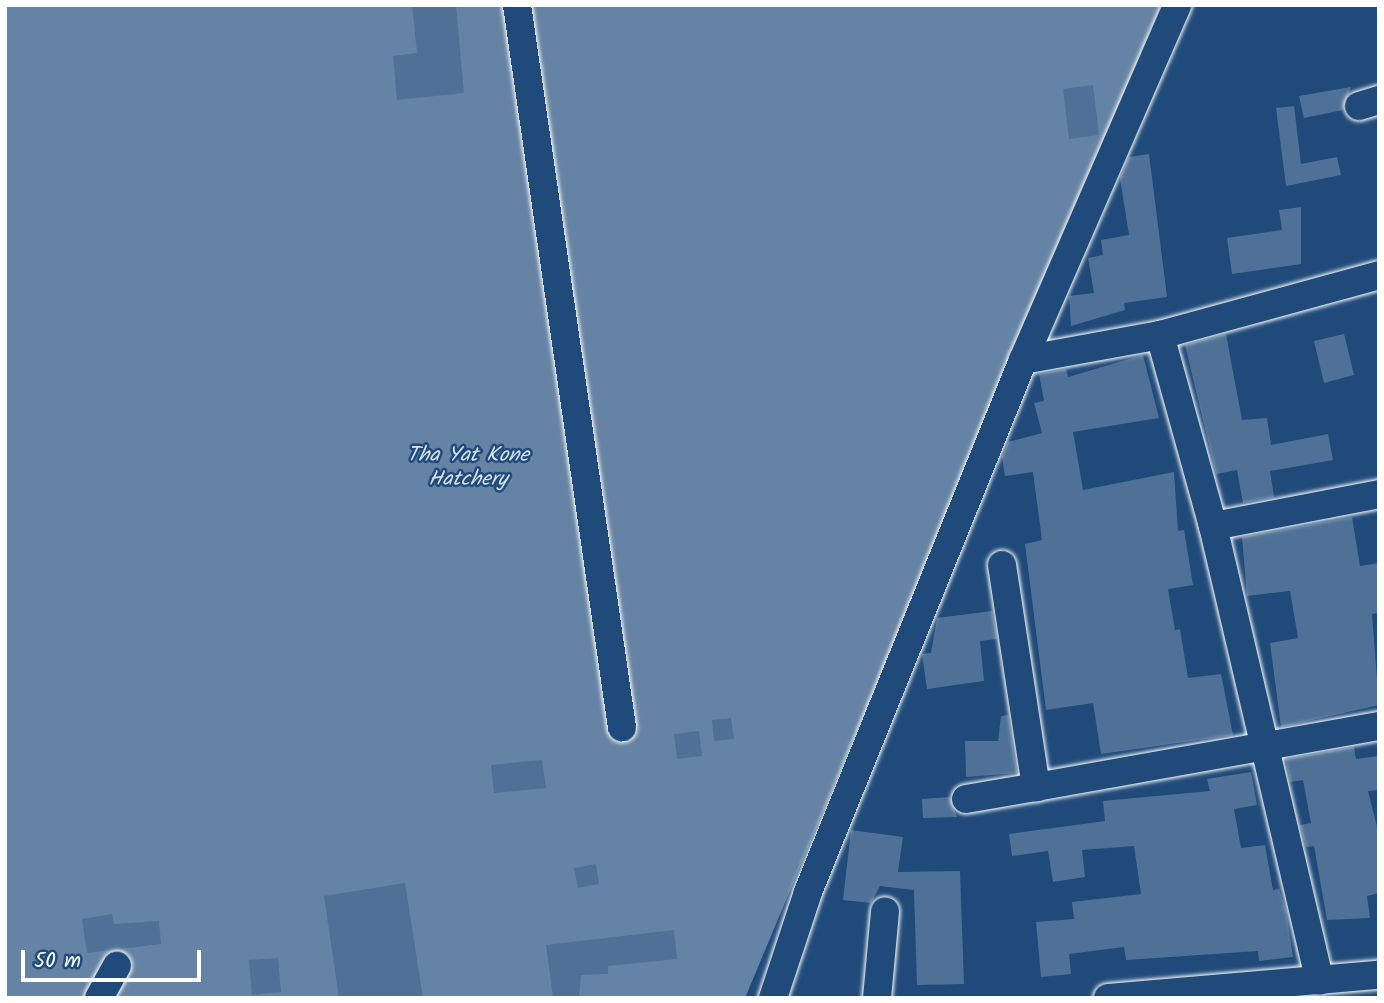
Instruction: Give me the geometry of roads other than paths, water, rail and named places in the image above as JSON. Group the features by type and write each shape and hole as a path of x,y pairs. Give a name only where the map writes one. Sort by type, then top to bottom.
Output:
{"street":[{"path":"517,5 621,727"},
{"path":"773,998 808,892 1023,360 1177,5"},
{"path":"1023,360 1160,335 1379,275"},
{"path":"1160,335 1213,526 1320,981"},
{"path":"1213,526 1379,494"},
{"path":"1002,565 1036,787"},
{"path":"966,799 1267,750 1379,726"},
{"path":"877,998 885,911"},
{"path":"99,998 117,966"},
{"path":"1108,998 1379,975"}],"water":[{"name":"Tha Yat Kone Hatchery","path":"5,5 1161,5 745,998 5,998"}]}
